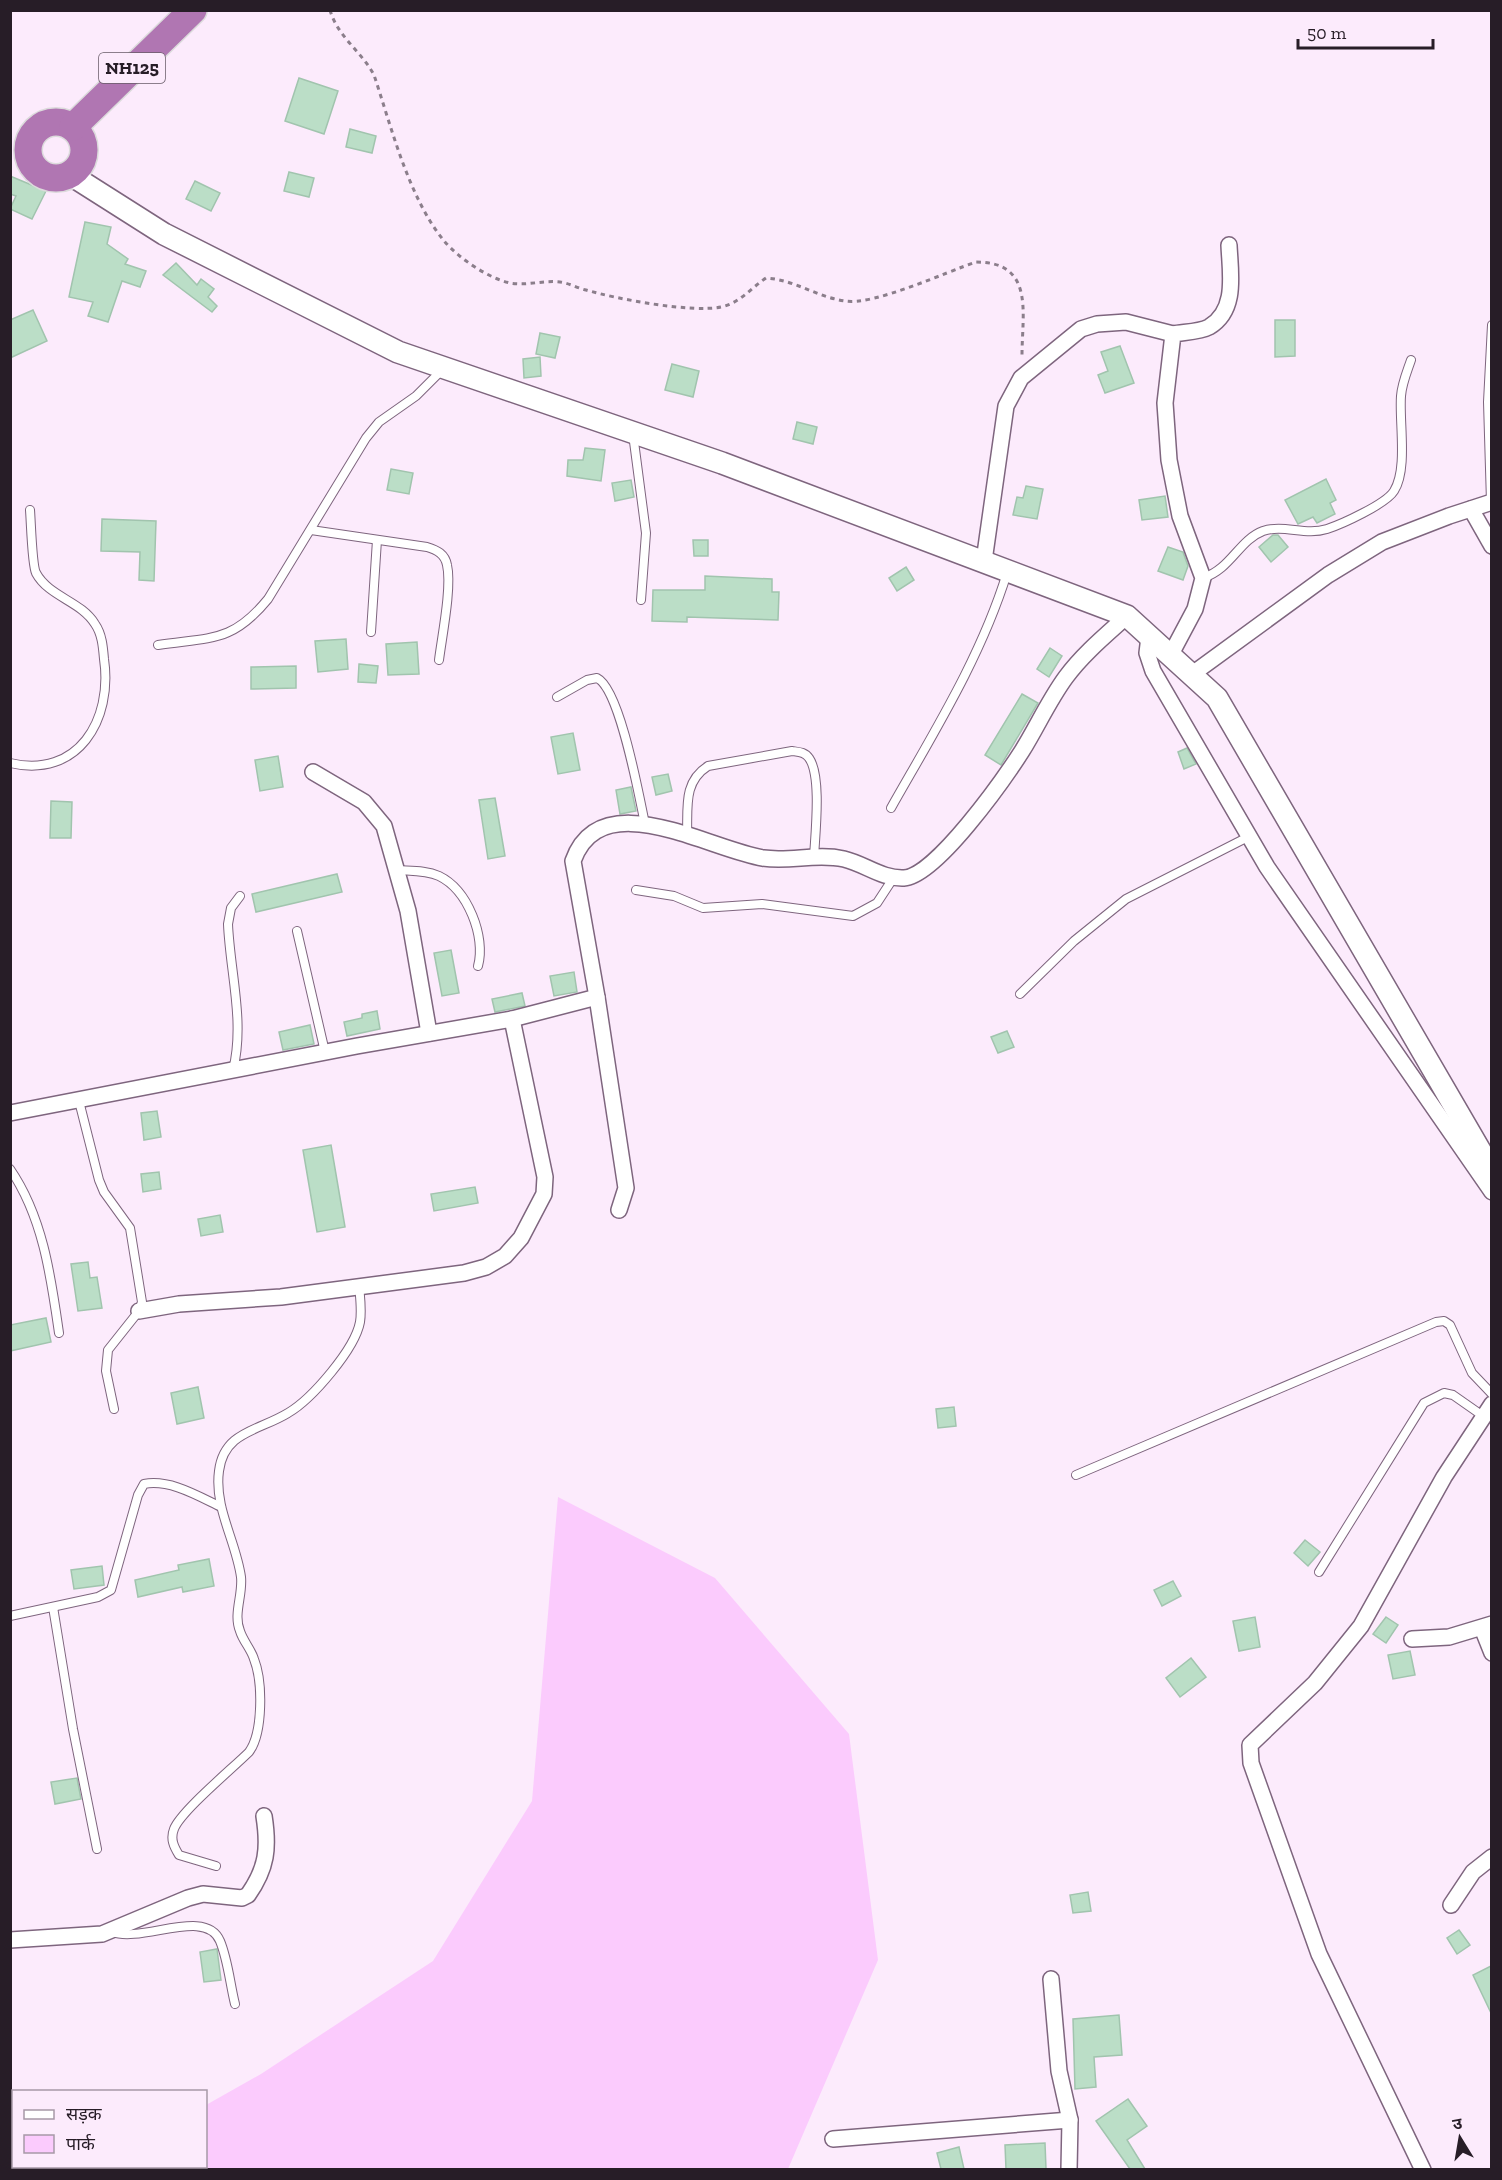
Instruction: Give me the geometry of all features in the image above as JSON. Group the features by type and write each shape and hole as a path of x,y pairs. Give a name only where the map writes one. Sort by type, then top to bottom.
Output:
{"highway":[{"name":"NH125","path":"73,127 193,10"},
{"path":"56,122 73,127 84,142 85,152 78,169 62,178 43,176 19,152 38,128 56,122"}],"main road":[{"path":"71,175 164,234 398,352 633,432 1127,616 1217,698 1491,1171"}],"street":[{"path":"984,561 1006,406 1021,378 1081,329 1097,324 1126,322 1173,334 1209,328 1222,315 1231,292 1229,244"},
{"path":"1170,656 1195,609 1203,586 1203,578 1180,516 1169,460 1165,403 1173,334"},
{"path":"1191,675 1328,575 1382,542 1491,502"},
{"path":"1471,509 1491,546"},
{"path":"619,1210 626,1188 597,997 573,861 578,848 598,828 626,821 645,824 747,855 787,860 843,859 894,877 914,876 936,860 1008,771 1067,675 1127,616"},
{"path":"1149,637 1147,653 1153,671 1248,837 1491,1192"},
{"path":"313,772 364,802 376,813 384,826 408,911 429,1033"},
{"path":"10,1113 325,1052 512,1019 597,997"},
{"path":"139,1311 179,1304 281,1297 454,1275 486,1267 505,1256 530,1223 544,1194 545,1177 512,1019"},
{"path":"1423,2169 1319,1954 1251,1763 1250,1745 1315,1683 1361,1626 1444,1478 1487,1410"},
{"path":"1412,1639 1449,1637 1487,1626 1491,1653"},
{"path":"10,1940 90,1936 111,1932 188,1898 203,1894 242,1898 248,1896 267,1855 268,1844 264,1816"},
{"path":"1451,1905 1473,1872 1491,1857"},
{"path":"1051,1979 1059,2071 1070,2120 1069,2169"},
{"path":"833,2139 1070,2120"}],"lane":[{"path":"1491,325 1488,402 1491,502"},
{"path":"1203,578 1217,574 1261,532 1282,529 1303,533 1327,529 1382,502 1393,493 1400,471 1402,384 1411,360"},
{"path":"158,645 220,636 251,620 268,599 352,460 379,422 416,396 444,367"},
{"path":"633,432 646,533 641,600"},
{"path":"10,763 30,768 46,767 72,754 86,740 96,724 106,685 101,636 96,625 81,609 49,587 36,573 30,510"},
{"path":"311,530 427,548 437,550 443,556 447,564 448,578 439,660"},
{"path":"371,632 377,540"},
{"path":"891,808 975,656 996,608 1008,570"},
{"path":"557,697 587,680 597,678 608,687 633,765 645,824"},
{"path":"686,836 690,784 695,775 708,766 792,751 803,752 810,759 815,780 814,858"},
{"path":"1020,994 1074,941 1126,899 1248,837"},
{"path":"397,870 428,872 446,880 456,888 480,934 482,946 478,966"},
{"path":"636,890 674,896 703,908 762,904 853,916 877,903 894,877"},
{"path":"232,1071 238,1048 238,1029 228,924 231,908 240,896"},
{"path":"297,931 325,1052"},
{"path":"79,1101 99,1180 104,1192 130,1228 141,1291 139,1311 108,1350 106,1371 114,1409"},
{"path":"10,1169 24,1193 48,1259 59,1333"},
{"path":"216,1866 179,1855 173,1846 172,1835 182,1818 249,1752 255,1744 259,1726 256,1662 238,1622 242,1589 240,1573 221,1507 219,1473 224,1451 229,1443 292,1410 326,1380 358,1331 361,1314 359,1286"},
{"path":"1076,1475 1436,1322 1450,1325 1472,1373 1491,1394"},
{"path":"1318,1572 1424,1403 1444,1393 1487,1410"},
{"path":"10,1616 98,1598 111,1590 138,1495 144,1485 157,1482 192,1493 221,1507"},
{"path":"53,1607 73,1729 98,1849"},
{"path":"111,1932 127,1936 186,1925 208,1928 220,1940 235,2004"}],"path":[{"path":"330,10 333,22 374,75 409,173 431,223 447,244 480,269 511,283 562,282 630,300 706,309 722,307 740,300 766,278 792,281 830,298 861,302 976,262 994,262 1006,267 1017,277 1022,290 1021,378"}],"green space":[{"path":"558,1497 715,1578 849,1734 878,1960 788,2169 89,2169 207,2168 207,2104 261,2074 433,1961 532,1801"}],"building":[{"path":"299,78 338,91 324,134 285,121"},
{"path":"350,129 376,136 372,153 346,147"},
{"path":"289,172 314,178 309,197 284,191"},
{"path":"10,176 46,191 32,219 10,209 16,196 10,194"},
{"path":"195,181 220,193 211,211 186,199"},
{"path":"85,222 111,227 107,244 128,259 125,264 146,271 140,287 122,281 108,322 88,316 93,302 69,297"},
{"path":"176,263 197,285 201,279 214,289 208,297 217,306 212,312 163,275"},
{"path":"33,310 47,341 10,358 10,320"},
{"path":"1275,320 1295,320 1295,356 1275,357"},
{"path":"540,333 560,337 555,358 536,354"},
{"path":"1120,346 1134,383 1105,393 1098,375 1108,371 1101,352"},
{"path":"540,357 541,376 524,378 523,359"},
{"path":"672,364 699,371 693,397 665,390"},
{"path":"797,422 817,427 813,444 793,439"},
{"path":"585,448 605,450 601,481 567,476 568,460 583,460"},
{"path":"391,469 413,473 409,494 387,490"},
{"path":"1326,479 1336,500 1330,503 1335,514 1317,523 1313,517 1298,524 1285,500"},
{"path":"631,480 634,497 615,501 612,483"},
{"path":"1026,486 1043,489 1037,519 1013,515 1017,497 1023,498"},
{"path":"1165,496 1168,517 1142,520 1139,500"},
{"path":"102,519 156,521 154,581 139,580 140,552 101,551"},
{"path":"1273,535 1278,535 1288,547 1271,562 1259,547"},
{"path":"693,540 708,540 708,556 694,556"},
{"path":"1168,547 1183,552 1188,566 1183,580 1158,571"},
{"path":"906,567 914,580 897,591 889,578"},
{"path":"705,576 772,579 772,592 779,592 778,620 687,617 687,622 652,621 653,590 705,590"},
{"path":"346,639 348,669 318,672 315,641"},
{"path":"417,642 419,674 388,675 386,644"},
{"path":"1050,648 1062,656 1049,677 1037,669"},
{"path":"359,664 378,666 376,683 358,682"},
{"path":"296,666 296,688 251,689 251,667"},
{"path":"1022,694 1038,703 1001,765 985,755"},
{"path":"573,733 580,770 558,774 551,737"},
{"path":"1187,748 1196,764 1184,769 1178,752"},
{"path":"278,756 283,787 260,791 255,760"},
{"path":"668,774 672,791 656,795 652,777"},
{"path":"631,787 636,811 620,814 616,790"},
{"path":"495,798 505,856 488,859 479,800"},
{"path":"51,801 72,802 71,838 50,838"},
{"path":"337,874 342,892 256,912 252,894"},
{"path":"451,950 459,993 442,996 434,953"},
{"path":"574,972 577,992 554,996 550,976"},
{"path":"522,993 525,1006 495,1012 492,999"},
{"path":"377,1011 380,1029 347,1036 344,1022 362,1018 362,1014"},
{"path":"310,1025 314,1044 283,1050 279,1032"},
{"path":"1007,1031 1014,1047 998,1053 991,1037"},
{"path":"157,1111 161,1137 144,1140 141,1113"},
{"path":"331,1145 345,1227 317,1232 303,1150"},
{"path":"159,1172 161,1189 143,1192 141,1174"},
{"path":"475,1187 478,1203 434,1211 431,1194"},
{"path":"220,1215 223,1232 201,1236 198,1219"},
{"path":"88,1262 90,1278 97,1277 102,1308 78,1311 71,1264"},
{"path":"46,1318 51,1342 10,1351 10,1325"},
{"path":"198,1387 204,1418 177,1424 171,1393"},
{"path":"954,1407 956,1426 938,1428 936,1409"},
{"path":"1305,1540 1320,1552 1308,1566 1294,1553"},
{"path":"209,1559 214,1586 183,1592 182,1587 138,1597 135,1580 179,1570 178,1565"},
{"path":"102,1566 104,1585 74,1589 71,1570"},
{"path":"1173,1581 1181,1596 1162,1606 1154,1590"},
{"path":"1255,1617 1260,1647 1239,1651 1233,1621"},
{"path":"1386,1617 1398,1625 1386,1643 1373,1634"},
{"path":"1410,1651 1415,1675 1393,1679 1388,1655"},
{"path":"1191,1658 1206,1677 1180,1697 1166,1678"},
{"path":"77,1778 81,1799 55,1804 51,1782"},
{"path":"1088,1892 1091,1911 1073,1913 1070,1895"},
{"path":"1459,1930 1470,1945 1457,1954 1447,1938"},
{"path":"217,1949 221,1980 204,1982 200,1952"},
{"path":"1491,1966 1491,2013 1473,1975"},
{"path":"1119,2015 1122,2055 1094,2057 1096,2087 1075,2089 1073,2019"},
{"path":"1128,2099 1147,2126 1127,2140 1145,2169 1130,2169 1096,2121"},
{"path":"1045,2143 1046,2169 1006,2169 1005,2145"},
{"path":"959,2147 964,2169 941,2169 937,2153"}]}
